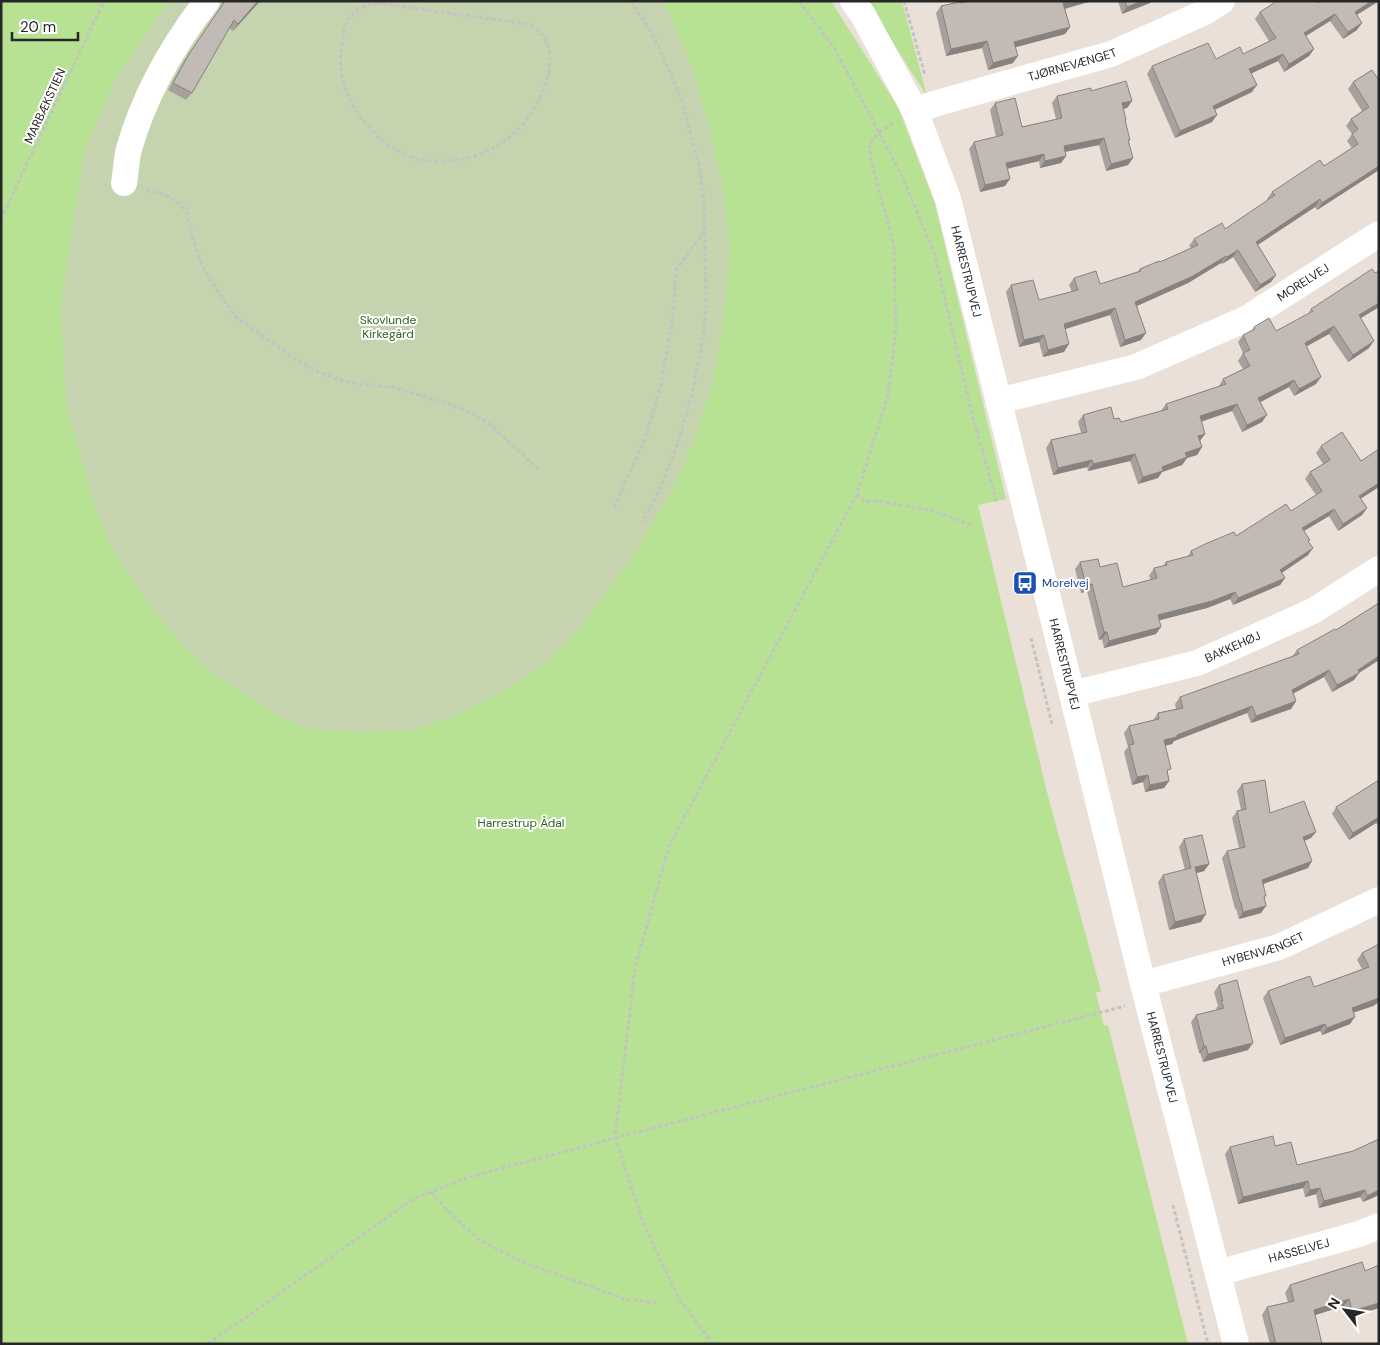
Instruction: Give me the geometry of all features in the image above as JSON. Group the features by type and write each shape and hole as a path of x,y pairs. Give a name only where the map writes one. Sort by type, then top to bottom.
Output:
{"street":[{"path":"124,183 129,151 141,114 156,81 178,41 207,1"},
{"name":"HARRESTRUPVEJ","path":"853,1 924,107 1072,694 1138,997 1218,1272 1236,1344"},
{"name":"TJØRNEVÆNGET","path":"924,107 1111,54 1203,13 1222,1"},
{"name":"MORELVEJ","path":"998,401 1136,367 1212,334 1246,319 1379,234"},
{"name":"BAKKEHØJ","path":"1072,694 1197,662 1313,610 1379,569"},
{"name":"HYBENVÆNGET","path":"1138,997 1279,947 1379,900"},
{"name":"HASSELVEJ","path":"1218,1272 1359,1234 1379,1226"}],"path":[{"name":"MARBÆKSTIEN","path":"1,218 104,1"},
{"path":"632,1 652,35 682,101 700,168 705,231 706,305 704,332 693,391 677,446 657,495 642,523"},
{"path":"800,1 835,49 902,176 934,252 971,410 999,509"},
{"path":"904,1 924,107"},
{"path":"376,3 528,24 535,28 546,40 549,61 547,79 541,97 528,119 509,138 495,148 482,154 454,160 428,161 403,153 386,143 374,133 358,113 345,88 341,72 340,54 347,23 352,14 358,9 376,3"},
{"path":"713,1344 679,1299 643,1222 615,1138 635,968 669,846 858,494 888,396 896,327 894,246 873,167 869,144 879,132"},
{"path":"124,183 165,195 178,202 187,213 195,246 204,270 235,316 292,357 317,371 340,380 395,388 447,402 491,425 538,469"},
{"path":"614,508 645,439 661,386 673,317 676,270 705,231"},
{"path":"858,494 866,502 877,501 934,511 972,526"},
{"path":"1030,635 1054,730"},
{"path":"208,1344 413,1199 466,1178 1138,997"},
{"path":"1125,1016 1138,997"},
{"path":"431,1192 452,1216 480,1240 520,1261 625,1299 658,1303"},
{"path":"1173,1205 1208,1344"}],"green space":[{"name":"Harrestrup Ådal","path":"1,1 831,1 898,107 935,204 1006,499 978,505 1047,792 1101,991 1096,993 1104,1026 1108,1025 1188,1344 1,1344"},
{"name":"Skovlunde Kirkegård","path":"169,1 663,1 692,66 710,129 724,193 730,254 723,325 711,388 693,444 669,496 639,547 570,640 541,667 496,695 454,716 409,731 359,732 323,730 300,726 276,714 214,674 183,646 146,600 111,547 92,497 66,402 61,308 84,151 116,78"},
{"path":"866,1 902,1 927,96"}],"building":[{"path":"225,1 258,1 238,24 234,20 192,93 173,83 189,54"},
{"path":"969,1 1071,1 1063,3 1070,27 1014,42 1018,56 993,63 987,41 951,49 941,6"},
{"path":"1125,1 1142,1 1127,7"},
{"path":"1277,1 1317,1 1318,3 1320,1 1372,1 1355,12 1362,23 1348,32 1335,14 1304,33 1314,49 1289,64 1283,54 1249,69 1257,85 1213,106 1217,115 1180,131 1152,66 1208,43 1216,59 1240,47 1243,54 1276,38 1260,12"},
{"path":"1372,70 1379,79 1379,166 1322,203 1320,199 1256,242 1276,275 1260,285 1238,250 1193,276 1135,302 1146,333 1125,340 1115,308 1064,324 1069,344 1048,350 1044,335 1024,340 1011,285 1033,280 1039,300 1078,290 1074,278 1096,271 1100,284 1141,271 1140,269 1198,245 1194,239 1222,223 1225,229 1275,195 1272,192 1320,160 1324,166 1358,144 1352,134 1358,129 1351,119 1369,107 1353,82"},
{"path":"1126,81 1132,101 1122,103 1133,158 1111,164 1104,138 1064,146 1066,156 1045,161 1044,154 1006,163 1010,179 985,185 974,142 1003,135 995,103 1015,98 1022,127 1062,118 1057,96 1091,88 1091,91"},
{"path":"1372,269 1375,273 1379,271 1379,303 1359,315 1374,341 1353,355 1334,326 1305,343 1321,377 1299,389 1294,380 1258,398 1267,415 1247,425 1237,404 1200,416 1205,434 1198,436 1202,447 1185,453 1187,457 1162,467 1163,471 1143,477 1135,454 1093,464 1092,460 1058,468 1051,440 1087,432 1083,415 1111,407 1114,419 1119,418 1121,422 1168,409 1166,404 1226,384 1223,379 1250,366 1243,353 1250,350 1243,335 1255,329 1254,327 1269,318 1276,331 1313,311 1311,309"},
{"path":"1342,432 1361,461 1379,449 1379,483 1359,496 1367,508 1343,524 1334,509 1302,528 1313,548 1280,570 1285,578 1238,598 1235,592 1212,601 1158,615 1161,627 1109,641 1107,632 1104,632 1092,584 1086,585 1080,562 1098,559 1100,567 1117,563 1123,587 1157,578 1154,568 1167,565 1166,562 1193,555 1191,551 1234,532 1236,536 1286,504 1291,511 1322,491 1310,472 1330,460 1321,446"},
{"path":"1379,603 1379,656 1358,670 1359,673 1337,685 1329,670 1292,690 1296,701 1256,716 1252,706 1177,735 1177,737 1164,740 1171,769 1167,770 1169,781 1150,785 1148,775 1137,777 1129,745 1134,744 1129,726 1159,719 1158,713 1183,708 1180,697 1299,654 1297,650 1336,630"},
{"path":"1265,780 1270,813 1304,801 1316,832 1303,837 1312,861 1262,880 1266,896 1264,896 1266,906 1243,912 1227,851 1245,847 1237,811 1246,809 1242,784"},
{"path":"1379,780 1379,817 1353,833 1336,807"},
{"path":"1202,835 1209,864 1195,867 1206,914 1175,922 1163,875 1191,868 1184,839"},
{"path":"1379,944 1379,998 1352,1008 1355,1017 1327,1028 1325,1024 1285,1038 1268,991 1310,976 1314,987 1369,967 1362,953"},
{"path":"1237,980 1253,1043 1208,1054 1196,1015 1224,1008 1219,985"},
{"path":"1273,1136 1275,1146 1291,1142 1297,1165 1353,1151 1379,1139 1379,1190 1367,1196 1365,1190 1324,1201 1320,1188 1310,1190 1308,1181 1243,1197 1230,1147"},
{"path":"1362,1262 1365,1271 1379,1265 1379,1303 1352,1311 1349,1299 1314,1310 1322,1344 1276,1344 1267,1307 1294,1301 1290,1285"}],"place":[{"name":"Morelvej","path":"1025,583"}]}
